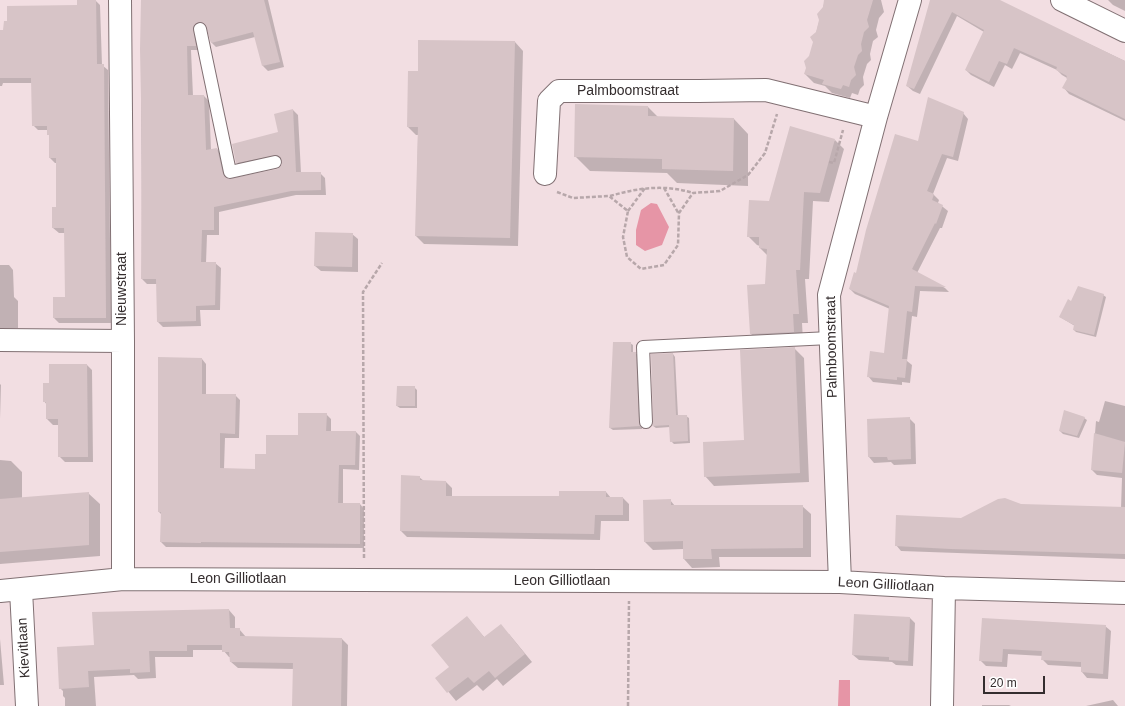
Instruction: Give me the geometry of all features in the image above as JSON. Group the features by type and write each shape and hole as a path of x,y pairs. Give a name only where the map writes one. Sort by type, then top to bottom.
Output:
{"street":[{"name":"Nieuwstraat","path":"120,0 123,340 123,579"},
{"name":"Palmboomstraat","path":"840,582 829,295 876,117 910,0"},
{"path":"1062,0 1125,31"},
{"name":"Palmboomstraat","path":"545,174 549,102 559,91 766,90 876,117"},
{"path":"0,340 123,340"},
{"name":"Leon Gilliotlaan","path":"10,590 123,579 840,582 944,588 1125,593"},
{"path":"942,706 944,588"},
{"name":"Kievitlaan","path":"10,590 27,706"}],"lane":[{"path":"200,29 230,172 276,162"},
{"path":"646,422 643,347 830,338"}],"path":[{"path":"545,174 546,182 555,191 573,198 609,196 629,190 645,188 679,189 693,193 720,192 748,175 765,153 784,94"},
{"path":"829,162 834,163 848,110"},
{"path":"645,188 628,211 623,237 627,257 642,269 664,265 675,250 678,245 679,215 693,193"},
{"path":"664,188 679,215"},
{"path":"609,196 628,211"},
{"path":"364,580 363,292 382,262"},
{"path":"628,706 630,581"}],"shaded area":[{"path":"651,203 657,204 669,227 662,245 645,251 636,245 636,230 641,210"},
{"path":"839,680 850,680 850,706 838,706"}],"building":[{"path":"77,0 96,0 97,64 104,64 106,318 53,318 53,297 65,297 64,228 52,228 52,207 56,207 56,158 49,158 49,135 47,135 47,126 32,126 31,78 0,78 0,30 3,30 4,21 7,21 7,6 77,5"},
{"path":"141,0 264,0 280,62 262,66 253,32 211,43 205,24 199,22 193,26 196,46 187,46 188,95 204,95 206,150 217,148 223,174 228,179 277,169 282,165 282,161 277,155 236,163 232,144 278,132 274,114 293,109 296,172 321,172 321,190 291,191 214,207 214,230 202,230 201,262 216,262 215,305 196,306 196,321 157,322 156,279 141,279"},
{"path":"824,0 873,0 867,20 869,27 864,32 861,44 862,51 858,55 854,67 856,75 851,80 849,87 843,85 841,89 822,84 824,80 804,74 806,68 804,61 809,56 813,42 810,37 816,32 819,20 817,14 823,7"},
{"path":"930,0 1000,0 1125,61 1125,119 1062,88 1067,76 1056,70 1057,67 1014,48 1007,64 999,61 989,82 965,70 984,30 952,12 914,89 906,86"},
{"path":"418,40 515,41 510,238 415,236 418,127 407,127 408,71 418,71"},
{"path":"928,97 964,112 953,157 942,154 927,191 934,194 932,200 943,205 936,224 935,223 912,269 946,287 915,286 912,312 907,311 902,359 907,359 905,378 897,377 897,380 867,377 870,351 884,353 889,306 849,289 854,272 856,273 866,230 895,134 918,141"},
{"path":"575,104 648,106 648,116 734,118 733,171 662,169 662,159 574,157"},
{"path":"790,126 835,139 820,193 804,192 800,270 796,270 799,314 793,314 794,332 750,334 747,285 765,284 767,249 759,248 759,237 747,237 749,200 769,201"},
{"path":"315,232 353,233 352,267 314,266"},
{"path":"1078,286 1104,294 1094,335 1073,330 1074,325 1059,317 1068,299 1071,301"},
{"path":"613,342 631,342 631,352 636,352 640,426 609,428"},
{"path":"795,347 800,473 704,477 703,442 744,440 740,350"},
{"path":"673,353 676,415 687,415 688,441 670,442 669,425 652,426 651,354"},
{"path":"158,357 202,358 202,394 236,394 235,434 220,433 220,468 255,469 255,454 266,454 266,435 298,435 298,413 327,413 326,431 356,431 355,465 339,465 338,503 360,503 360,544 160,542 161,512 158,512"},
{"path":"49,364 87,364 88,457 58,457 58,419 46,419 46,402 43,402 43,383 49,383"},
{"path":"397,386 415,386 415,406 396,406"},
{"path":"1064,410 1085,417 1077,436 1059,431"},
{"path":"910,417 911,459 888,460 887,457 868,457 867,419"},
{"path":"1094,433 1125,442 1122,473 1091,470"},
{"path":"401,475 420,476 420,480 446,481 446,496 559,496 559,491 606,491 606,497 623,497 623,515 595,515 594,534 400,531"},
{"path":"89,492 89,545 0,552 0,499"},
{"path":"1005,498 1021,504 1125,507 1125,554 895,546 896,515 961,518 998,499"},
{"path":"671,499 671,505 803,505 803,548 711,549 712,559 683,559 683,541 644,542 643,500"},
{"path":"229,609 230,628 240,628 240,636 342,638 341,706 292,706 293,663 230,662 229,652 222,652 222,645 187,645 187,651 149,651 150,672 130,673 130,669 88,671 89,687 59,689 57,647 94,645 92,612"},
{"path":"854,614 910,617 908,661 889,660 889,657 852,655"},
{"path":"467,616 484,637 501,624 525,654 495,678 489,671 474,683 468,677 447,693 435,678 449,667 431,645"},
{"path":"982,618 1106,625 1103,674 1081,672 1081,662 1041,660 1042,651 1003,649 1002,662 979,661"}]}
